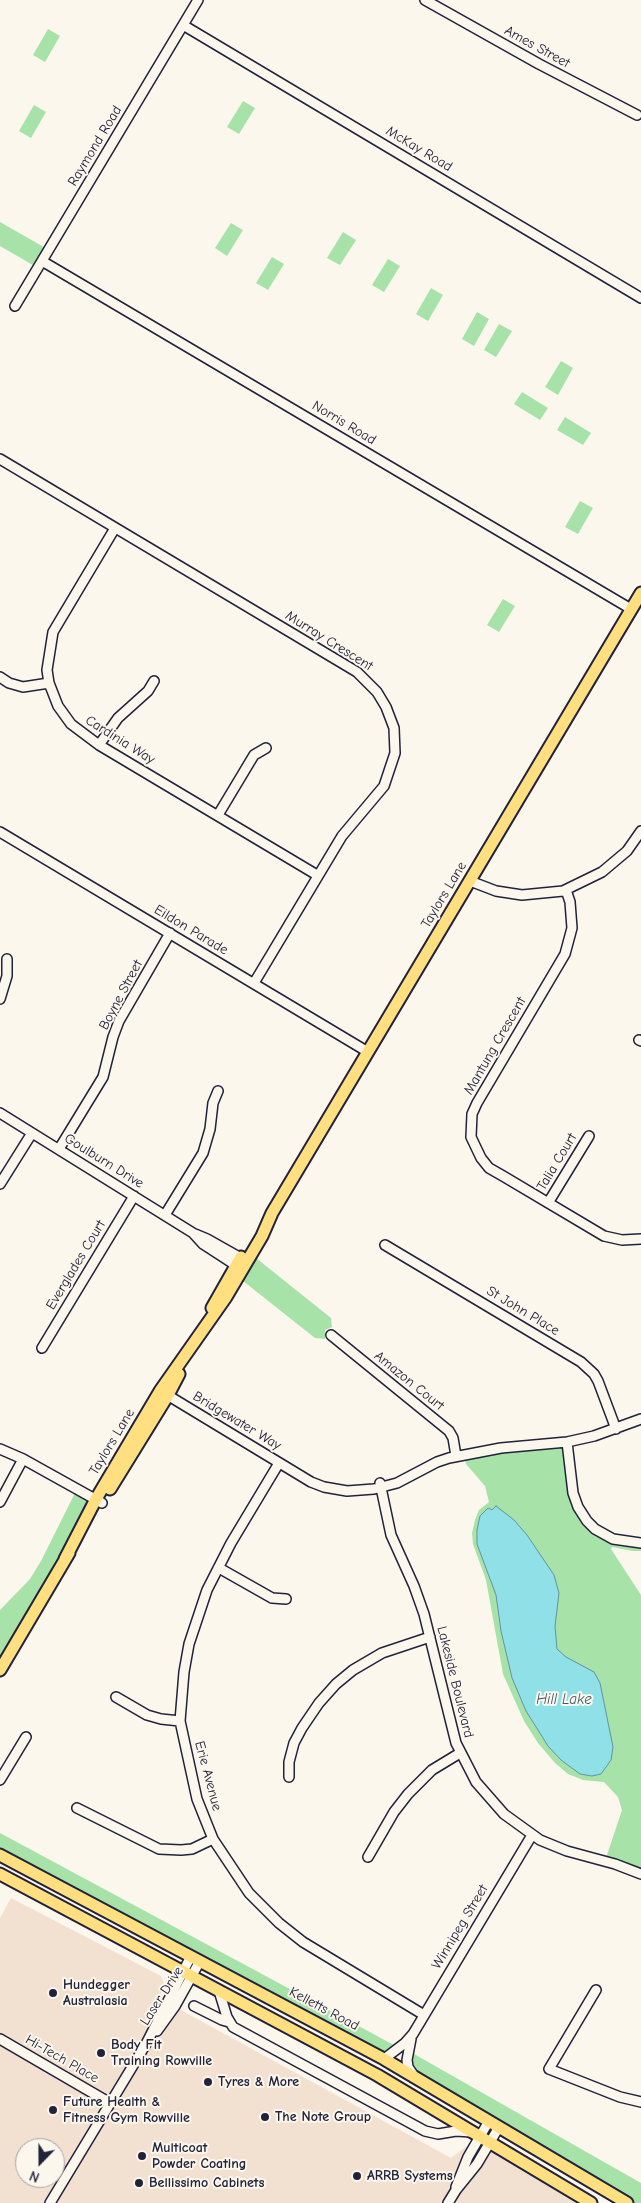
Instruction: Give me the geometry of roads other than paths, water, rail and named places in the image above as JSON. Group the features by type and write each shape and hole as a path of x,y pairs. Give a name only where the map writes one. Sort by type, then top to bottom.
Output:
{"main road":[{"name":"Taylors Lane","path":"0,1670 99,1501 202,1332 219,1294 241,1264 256,1232 272,1213 641,593"},
{"name":"Taylors Lane","path":"0,1663 15,1642"},
{"name":"Kelletts Road","path":"0,1855 384,2059 627,2203"},
{"path":"0,1874 377,2075 591,2203"}],"street":[{"name":"Raymond Road","path":"15,306 198,0"},
{"name":"Ames Street","path":"425,0 637,115"},
{"name":"McKay Road","path":"183,25 641,298"},
{"name":"Norris Road","path":"42,260 631,609"},
{"name":"Murray Crescent","path":"0,459 357,672 377,692 386,707 394,728 395,741 395,753 389,775 378,795 348,827 317,875 254,983"},
{"name":"Cardinia Way","path":"114,528 53,632 47,663 49,683 58,706 71,724 99,745 317,875"},
{"path":"0,677 9,683 23,687 49,683"},
{"path":"99,745 118,718 148,691 154,681"},
{"path":"218,815 254,755 266,748"},
{"path":"470,881 496,891 522,895 566,890 602,872 627,851 641,831"},
{"name":"Eildon Parade","path":"0,832 368,1052"},
{"name":"Mantung Crescent","path":"566,890 570,902 572,928 565,954 477,1103 471,1125 474,1148 490,1168 604,1236 622,1240 641,1239"},
{"name":"Boyne Street","path":"59,1150 100,1083 119,1021 170,934"},
{"path":"0,999 7,976 7,960"},
{"path":"164,1215 203,1152 210,1128 213,1103 218,1091"},
{"name":"Goulburn Drive","path":"0,1113 193,1233 203,1244 241,1264"},
{"path":"0,1184 32,1133"},
{"name":"Talia Court","path":"548,1203 589,1136"},
{"name":"Everglades Court","path":"42,1348 134,1196"},
{"name":"St John Place","path":"385,1245 581,1362 594,1374 598,1381 616,1429"},
{"name":"Amazon Court","path":"331,1335 449,1431 453,1438 456,1453"},
{"name":"Bridgewater Way","path":"164,1393 299,1475 318,1485 335,1490 361,1491 406,1479 456,1453 566,1442 616,1429 641,1419"},
{"path":"566,1442 573,1493 578,1507 587,1521 594,1529 613,1539 641,1543"},
{"path":"0,1449 23,1459 99,1501"},
{"path":"0,1502 23,1459"},
{"name":"Erie Avenue","path":"279,1463 219,1568 200,1608 189,1644 184,1672 180,1721 197,1799 213,1840 249,1893 279,1923 303,1942 424,2015"},
{"name":"Lakeside Boulevard","path":"380,1485 391,1535 414,1586 430,1637 451,1729 460,1753 476,1782 494,1804 515,1824 532,1835 567,1851 615,1864 641,1874"},
{"path":"219,1568 272,1598 286,1599"},
{"path":"289,1777 289,1762 294,1743 318,1703 336,1684 353,1670 382,1653 430,1637"},
{"path":"116,1697 147,1715 180,1721"},
{"path":"0,1780 26,1737"},
{"path":"368,1857 394,1812 408,1794 432,1770 460,1753"},
{"path":"0,1760 8,1765"},
{"path":"77,1808 159,1849 192,1849 213,1840"},
{"name":"Winnipeg Street","path":"384,2059 405,2043 413,2034 532,1835"},
{"name":"Laser Drive","path":"50,2203 146,2044 166,2019 195,1959"},
{"path":"596,1990 549,2069 596,2089 641,2102"},
{"path":"219,1991 229,2022"},
{"path":"194,2006 229,2022 238,2029 425,2131 438,2134 456,2131 481,2137"},
{"name":"Winnipeg Street","path":"413,2034 407,2060 408,2067 415,2077"},
{"name":"Hi-Tech Place","path":"0,2038 110,2103"},
{"path":"448,2203 477,2164 481,2137 494,2124"}],"water":[{"name":"Hill Lake","path":"496,1506 514,1520 527,1535 554,1575 559,1593 555,1626 557,1649 566,1657 594,1672 600,1683 613,1747 611,1760 601,1774 592,1776 580,1774 561,1760 548,1746 526,1711 512,1678 501,1631 496,1595 477,1544 480,1516 488,1508 492,1510"}],"place":[{"name":"Hundegger Australasia","path":"53,1993"},
{"name":"Body Fit Training Rowville","path":"101,2053"},
{"name":"Tyres & More","path":"208,2082"},
{"name":"Future Health & Fitness Gym Rowville","path":"53,2110"},
{"name":"The Note Group","path":"265,2117"},
{"name":"Multicoat Powder Coating","path":"142,2156"},
{"name":"ARRB Systems","path":"357,2176"},
{"name":"Bellissimo Cabinets","path":"139,2183"}]}
